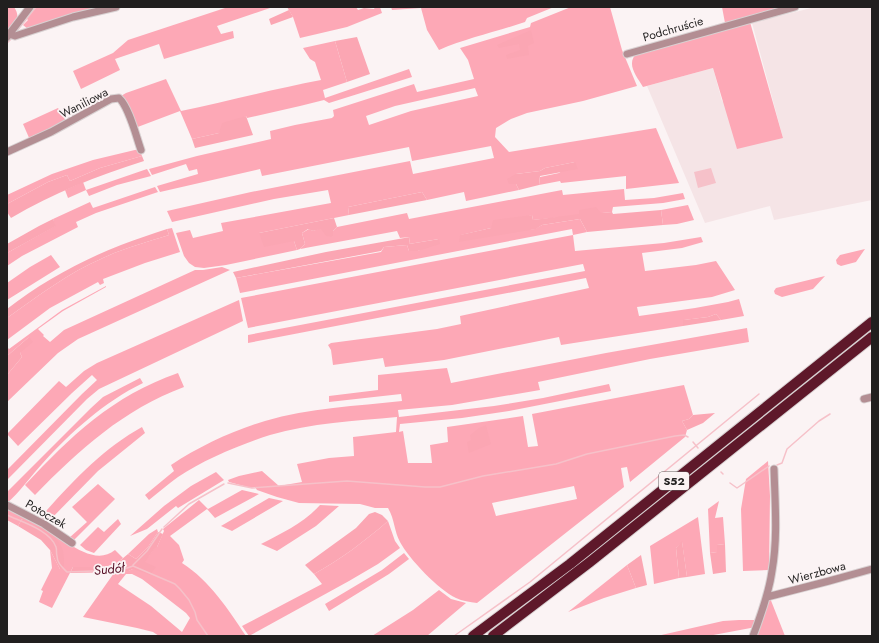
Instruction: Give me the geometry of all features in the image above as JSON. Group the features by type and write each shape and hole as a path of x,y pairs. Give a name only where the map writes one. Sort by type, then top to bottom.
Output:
{"highway":[{"name":"S52","path":"473,636 570,564 834,354 872,322"},
{"name":"S52","path":"493,636 590,562 872,337"}],"street":[{"path":"8,36 30,7"},
{"path":"8,36 15,36 73,17 116,7"},
{"name":"Podchruście","path":"627,54 795,7"},
{"name":"Waniliowa","path":"7,152 51,132 111,99 119,98 122,100 130,118 141,150"},
{"path":"864,399 872,397"},
{"path":"754,636 767,597 775,545 776,500 774,469"},
{"name":"Potoczek","path":"7,505 44,524 72,543"},
{"name":"Wierzbowa","path":"767,597 872,569"}],"shaded area":[{"path":"7,7 14,7 17,18 7,32"},
{"path":"35,7 100,7 28,29 23,25 28,20 26,18"},
{"path":"228,7 273,7 217,26 221,34 233,31 234,38 164,59 159,44 115,59 120,70 81,89 73,71 113,53 128,40"},
{"path":"287,7 356,7 358,10 380,7 382,13 347,27 300,38 293,17"},
{"path":"391,7 554,7 527,18 525,22 439,50 427,30 421,8 392,10"},
{"path":"571,7 610,7 622,50 637,86 583,101 527,113 511,119 496,128 495,137 509,152 656,128 679,183 626,189 626,176 561,183 560,181 539,185 540,177 559,173 575,162 545,168 540,171 516,174 516,184 519,190 466,201 464,192 427,200 422,192 348,207 349,215 259,233 294,241 297,250 226,265 204,268 195,267 189,263 184,256 176,233 190,230 193,238 223,231 221,223 331,203 328,190 274,199 172,222 167,211 251,192 410,161 413,174 494,158 491,146 412,161 409,147 262,176 260,169 160,192 157,186 198,174 197,169 189,171 186,164 152,175 149,169 271,139 270,131 332,118 334,116 333,110 414,84 417,92 474,79 468,60 460,48 530,27 531,23","holes":["475,88 478,96 411,111 369,125 366,116 395,106"]},
{"path":"722,7 781,7 725,23"},
{"path":"815,7 872,7 872,200 774,220 770,206 705,223 647,86 713,68 722,101 783,138 752,23"},
{"path":"289,10 293,17 271,25 269,19"},
{"path":"750,22 783,138 737,149 713,68 643,87 635,74 632,60 638,52"},
{"path":"531,30 534,43 528,46 529,55 507,59 506,55 520,50 519,44 499,48 497,45"},
{"path":"357,37 370,74 347,82 335,41"},
{"path":"335,41 347,82 323,90 325,98 409,69 412,77 329,103 324,100 247,118 246,116 219,133 192,139 180,111 135,128 121,96 166,79 181,111 321,80 315,62 310,59 303,48"},
{"path":"58,108 67,122 30,140 23,124"},
{"path":"246,116 253,135 195,148 192,139 219,133 222,123"},
{"path":"139,149 142,156 100,168 70,181 67,175 48,182 7,204 7,195 52,174 93,160"},
{"path":"142,156 144,161 76,186 11,218 7,212 7,204 48,182 67,175 70,181 100,168"},
{"path":"575,162 578,169 540,176 539,185 519,190 516,184 509,184 507,179 516,174 540,171 545,168"},
{"path":"711,168 716,183 698,188 694,172"},
{"path":"147,169 151,176 117,185 89,196 86,190"},
{"path":"83,182 86,190 68,198 65,190"},
{"path":"155,187 158,192 96,213 76,222 78,227 22,256 7,266 7,253 55,226 53,219 90,202 93,208"},
{"path":"624,189 625,200 654,198 683,193 685,199 663,203 613,207 612,212 533,220 532,215 491,228 461,235 535,229 542,225 580,219 587,232 573,235 572,229 240,293 236,278 381,252 384,247 407,245 409,251 418,251 439,239 409,244 410,237 400,238 397,231 300,249 305,244 302,233 309,229 313,231 321,228 333,237 333,231 337,227 407,213 409,219 562,190 563,195"},
{"path":"422,192 427,200 349,215 348,207"},
{"path":"688,205 694,220 677,224 663,225 661,210"},
{"path":"596,207 601,213 612,212 613,214 661,210 663,225 587,232 580,219 542,225 536,229 459,242 460,235 491,228 493,220 532,215 533,220 579,214 579,210"},
{"path":"334,218 337,227 333,231 333,237 326,236 321,229 313,231 308,229 302,233 305,244 297,250 294,241 264,247 259,233"},
{"path":"53,219 56,226 7,253 7,244"},
{"path":"172,228 180,252 145,263 103,279 104,283 100,285 98,282 50,308 7,340 7,318 42,293 65,278 111,254 169,235 167,229"},
{"path":"167,229 169,235 119,251 90,264 54,285 7,318 7,309 47,281 106,251"},
{"path":"573,235 575,251 664,243 701,237 703,242 682,248 642,253 645,271 716,261 735,290 712,297 637,307 639,316 695,308 739,299 744,316 721,320 716,314 708,317 684,320 683,326 561,345 559,337 444,360 385,367 383,358 333,365 331,350 328,345 331,343 437,329 461,324 460,316 589,288 586,278 248,343 248,335 585,271 583,264 248,328 241,298"},
{"path":"410,237 409,244 439,239 440,244 418,251 409,251 407,245 384,247 381,251 236,278 233,272 326,252"},
{"path":"865,249 856,262 841,266 837,264 836,260 840,255"},
{"path":"51,255 60,267 7,300 7,283"},
{"path":"222,267 230,270 78,339 58,353 7,402 7,375 22,357 20,353 29,337 7,356 7,347 9,349 62,310 106,286 63,311 38,329 50,342 64,330 195,270"},
{"path":"825,276 813,289 782,297 775,294 774,291 776,288"},
{"path":"239,300 243,321 99,389 87,399 7,480 7,470 97,380 92,375 18,446 7,434 59,381 66,387 84,371 97,363"},
{"path":"716,314 721,320 683,326 683,320 708,317"},
{"path":"747,328 749,342 650,359 538,382 540,390 452,405 398,410 399,417 494,406 543,398 609,384 611,391 509,411 462,418 400,424 399,432 403,431 408,463 432,463 430,445 448,442 447,427 523,416 528,447 538,446 532,414 684,385 693,415 689,419 682,421 687,430 685,437 630,482 627,467 621,468 624,487 477,603 461,600 449,594 417,565 400,542 388,508 375,508 360,504 299,503 257,490 255,487 251,488 229,482 228,480 262,471 279,486 302,482 297,464 329,458 354,456 353,437 396,432 397,417 317,425 270,435 235,448 199,465 178,477 149,500 145,495 174,471 171,465 205,445 240,429 299,413 402,401 401,394 329,402 329,396 378,390 378,375 447,368 451,383","holes":["574,486 577,499 496,516 492,503"]},
{"path":"29,337 33,342 20,353 22,357 7,375 7,356"},
{"path":"178,373 184,387 141,407 104,432 69,462 35,495 25,485 59,450 94,419 133,393 154,382"},
{"path":"140,378 143,383 115,399 76,429 7,503 7,492 91,408 103,397"},
{"path":"715,413 703,423 687,430 682,421 689,419 693,415"},
{"path":"486,425 491,444 469,453 467,442 471,440 470,435"},
{"path":"142,427 145,433 98,471 47,523 39,519 87,468 113,446"},
{"path":"768,461 770,496 769,570 743,571 741,509 746,479"},
{"path":"216,472 224,480 178,508 176,506 147,529 130,536 164,506 191,486"},
{"path":"98,484 115,499 73,541 69,538 87,522 72,507"},
{"path":"242,490 259,494 215,518 207,509 170,536 179,545 184,560 182,563 201,578 218,596 246,636 159,636 153,632 137,628 83,617 114,573 128,571 138,566 147,558 155,547 157,547 164,531 163,529 199,500 208,509","holes":["126,574 132,574 142,579 186,613 190,618 182,632 151,606 118,584"]},
{"path":"269,498 283,501 232,531 221,526"},
{"path":"719,501 715,518 723,517 725,544 717,545 717,552 710,553 708,509"},
{"path":"320,505 339,506 316,526 277,551 261,544 285,532 307,517"},
{"path":"7,509 39,522 66,542 86,553 106,555 115,550 123,558 106,567 73,567 52,608 39,602 43,591 41,590 52,568 50,550 60,569 62,550 22,519 18,526 7,520"},
{"path":"375,512 382,515 388,521 362,543 314,574 305,565 356,528 369,514"},
{"path":"698,517 705,574 687,577 682,542 676,548 679,578 654,584 650,546"},
{"path":"22,519 40,527 57,539 63,551 64,566 60,569 50,550 41,540 18,526"},
{"path":"118,519 121,524 94,553 86,550 80,545 98,527 104,532"},
{"path":"388,521 395,541 400,548 378,564 349,581 249,636 242,626 322,584 314,574 371,536"},
{"path":"157,529 158,532 148,547 136,559 128,554 149,534"},
{"path":"158,532 163,534 157,547 145,562 156,567 150,575 133,569 126,572 70,573 73,567 107,567 116,564 128,554 136,559 148,547"},
{"path":"682,541 687,577 679,578 676,548"},
{"path":"725,544 726,572 713,574 710,553 717,552 717,545"},
{"path":"404,553 409,559 389,574 329,611 325,604 382,570"},
{"path":"641,555 647,585 636,588 627,565"},
{"path":"627,565 636,588 604,598 568,612"},
{"path":"439,590 451,599 466,603 427,636 372,636 413,610"},
{"path":"770,598 785,636 755,636"},
{"path":"757,620 756,627 708,636 657,636 723,621"}],"waterway":[{"path":"16,32 36,7"},
{"path":"7,43 11,39"},
{"path":"454,636 530,582 759,394"},
{"path":"777,465 782,463 787,449 819,421 830,414"},
{"path":"228,483 252,488 347,481 440,487 483,476 556,464 587,454 675,436 684,435 688,437"},
{"path":"693,442 698,448"},
{"path":"730,483 737,488 769,466"},
{"path":"164,527 189,504 224,484"},
{"name":"Sudół","path":"7,515 35,527 48,536 56,547 59,563 67,572 121,570 133,566 175,584 189,600 197,620 208,636"},
{"path":"133,565 147,551 162,529"}]}
